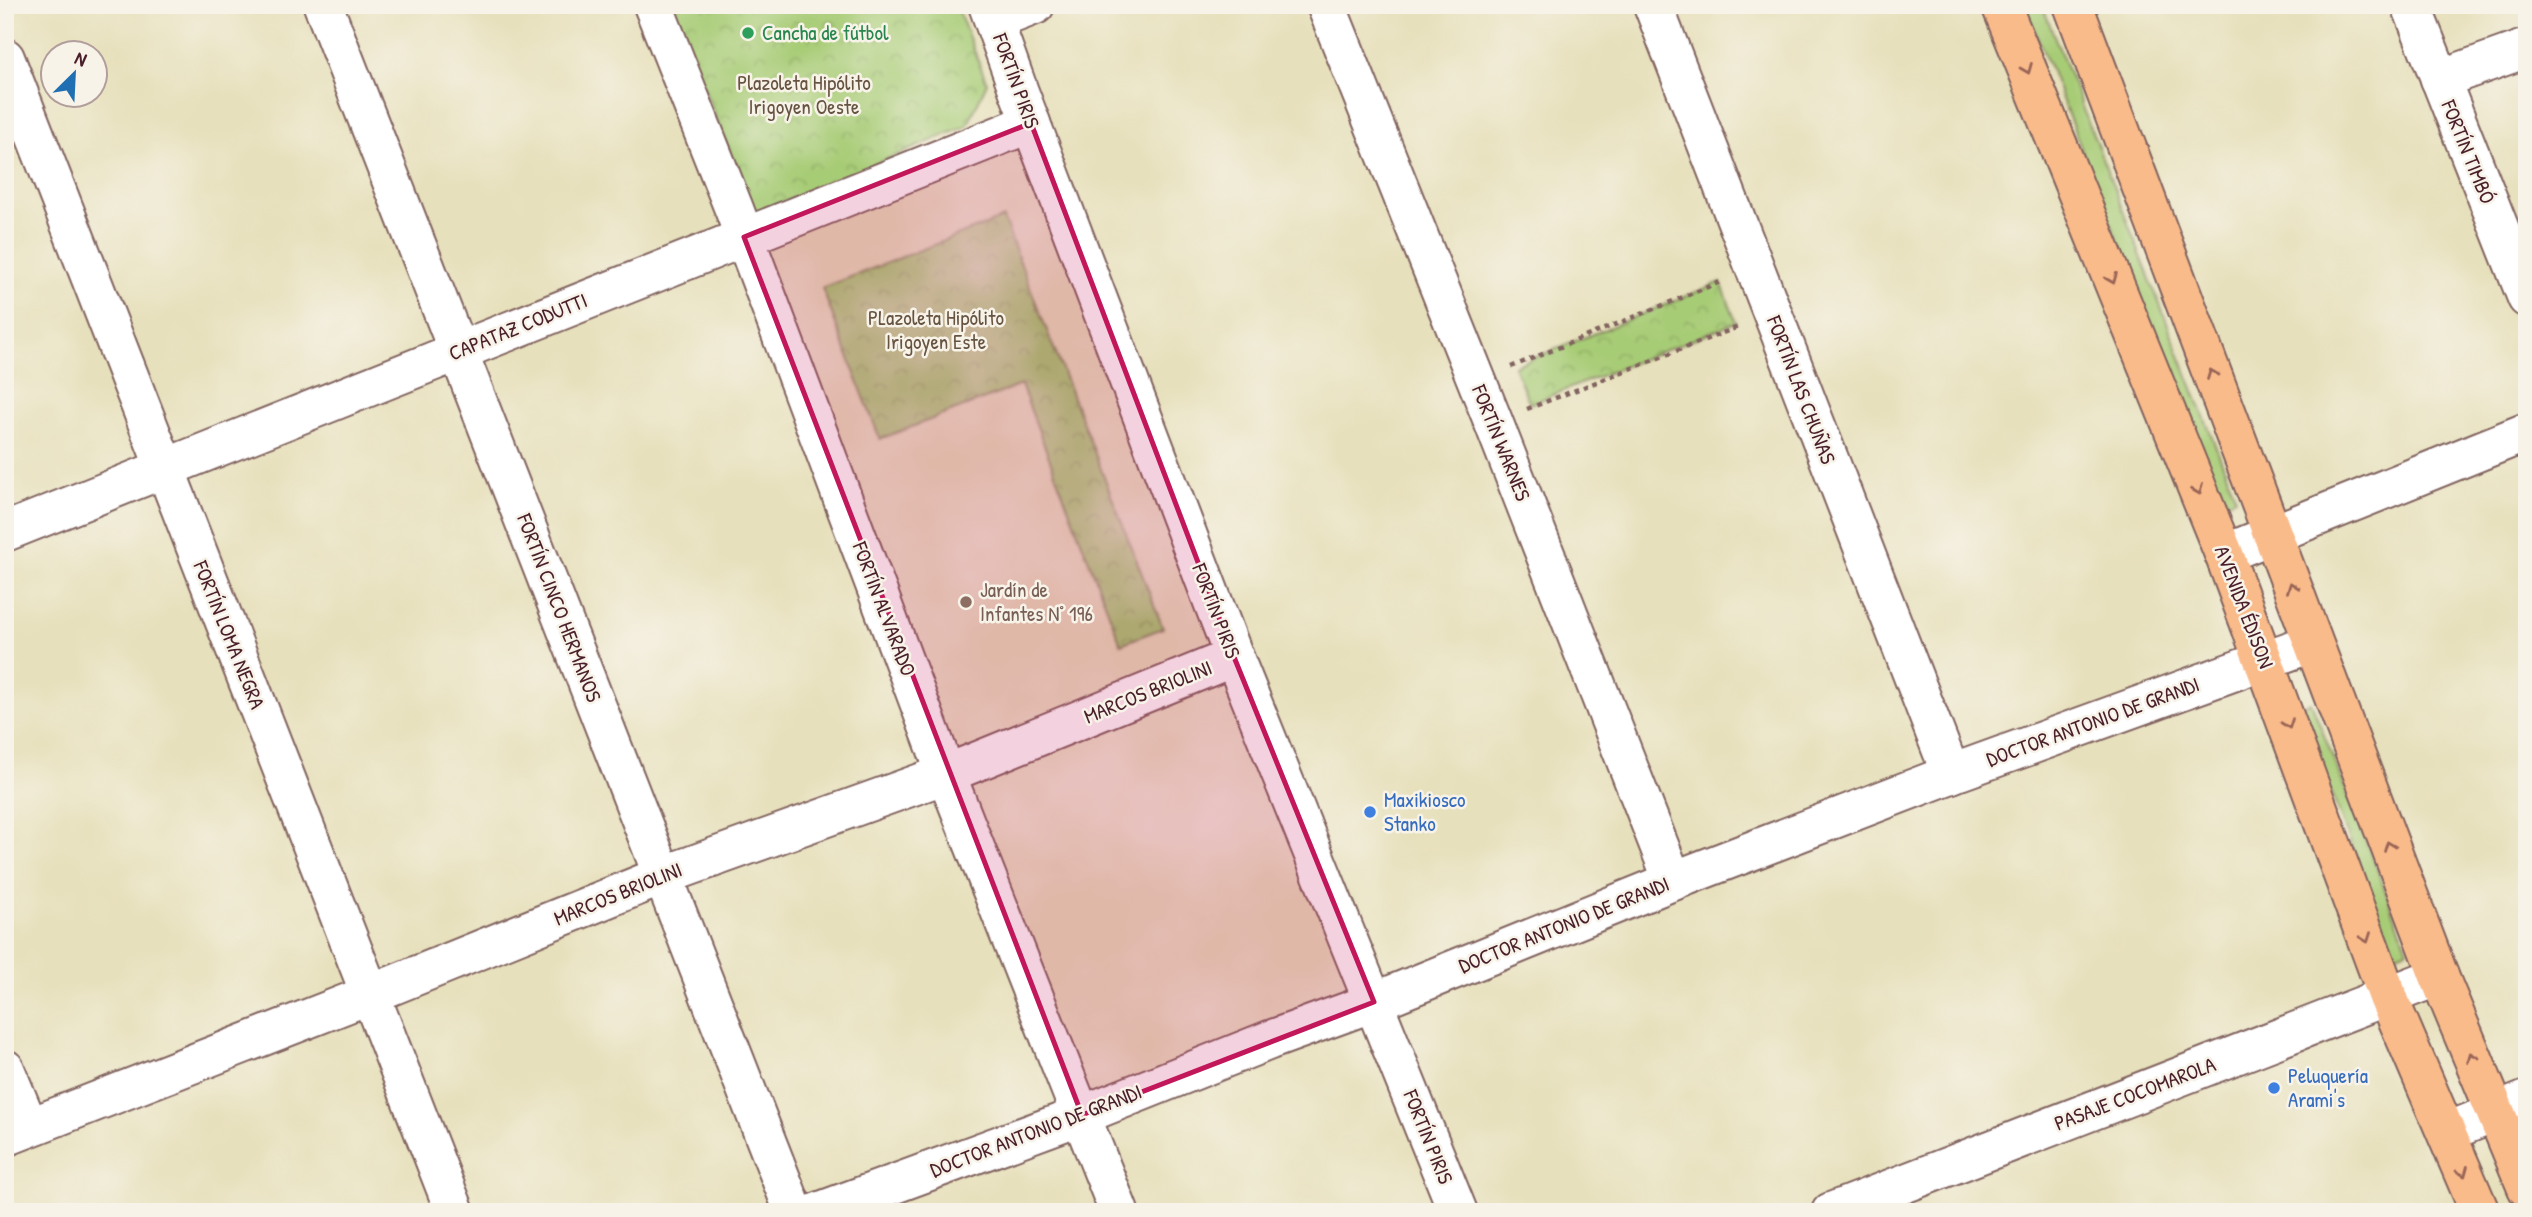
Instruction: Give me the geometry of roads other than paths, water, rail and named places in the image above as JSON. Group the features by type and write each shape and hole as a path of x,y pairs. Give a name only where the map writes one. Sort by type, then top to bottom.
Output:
{"main road":[{"name":"AVENIDA ÉDISON","path":"2001,5 2224,554 2388,997 2480,1212"},
{"path":"2073,5 2439,976 2511,1107 2527,1188"}],"street":[{"name":"FORTÍN CINCO HERMANOS","path":"323,5 794,1212"},
{"name":"FORTÍN ALVARADO","path":"653,5 744,237 946,774 1119,1212"},
{"path":"991,13 1035,5"},
{"name":"FORTÍN WARNES","path":"1326,5 1673,881"},
{"name":"FORTÍN LAS CHUÑAS","path":"1653,5 1951,774"},
{"name":"FORTÍN TIMBÓ","path":"2411,5 2527,298"},
{"name":"FORTÍN PIRIS","path":"991,13 1234,657 1458,1212"},
{"path":"2440,79 2527,48"},
{"name":"FORTÍN LOMA NEGRA","path":"5,58 454,1212"},
{"name":"CAPATAZ CODUTTI","path":"5,532 1031,124"},
{"path":"2224,554 2527,432"},
{"name":"DOCTOR ANTONIO DE GRANDI","path":"818,1212 1082,1115 1951,774 2312,643"},
{"name":"MARCOS BRIOLINI","path":"17,1132 371,995 662,876 946,774 1234,657"},
{"name":"PASAJE COCOMAROLA","path":"1830,1212 2439,976"},
{"path":"5,1069 17,1132"},
{"path":"2447,1132 2511,1107"}],"place":[{"name":"Cancha de fútbol","path":"748,33"},
{"name":"Jardín de Infantes N° 196","path":"966,602"},
{"name":"Maxikiosco Stanko","path":"1370,812"},
{"name":"Peluquería Arami's","path":"2274,1088"}],"park label":[{"name":"Plazoleta Hipólito Irigoyen Oeste","path":"804,95"},
{"name":"PLazoleta Hipólito Irigoyen Este","path":"936,330"}]}
